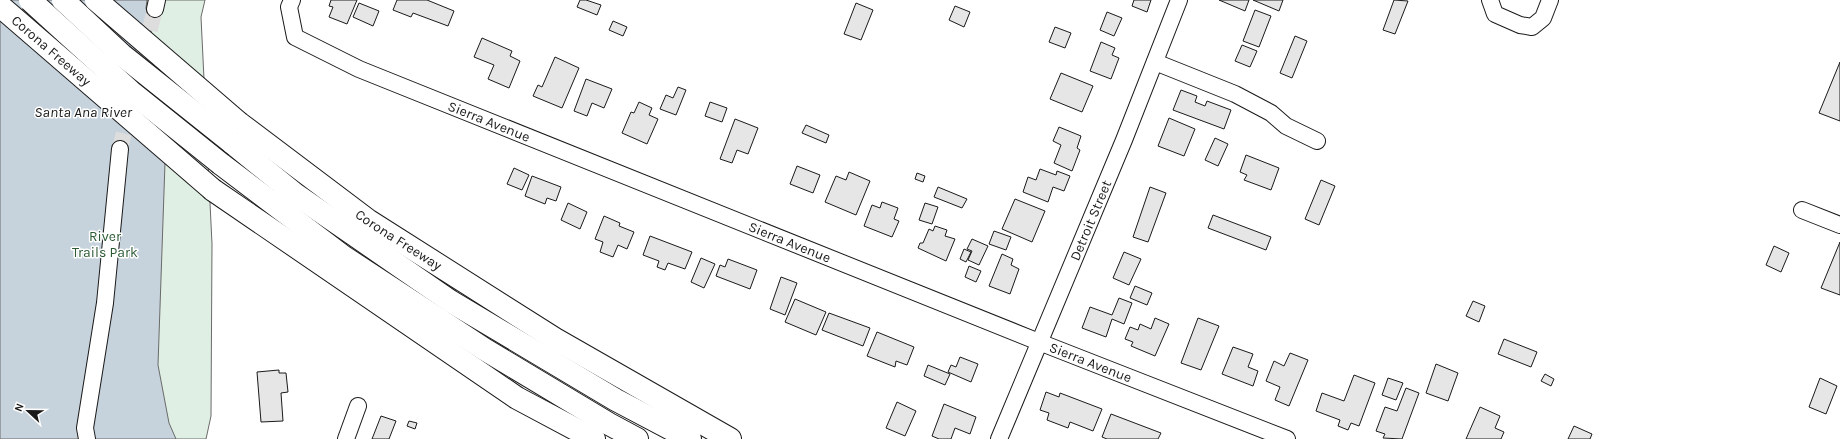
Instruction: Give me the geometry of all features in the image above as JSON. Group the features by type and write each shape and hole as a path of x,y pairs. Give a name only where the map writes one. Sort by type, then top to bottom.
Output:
{"highway":[{"path":"30,0 130,91 221,164 351,262 484,349 609,424 637,439"},
{"path":"63,0 122,55 235,133 295,194 450,301 616,400 690,439"},
{"name":"Corona Freeway","path":"96,0 235,133 369,222 555,339 730,439"},
{"name":"Corona Freeway","path":"0,6 213,190 511,393 594,439"}],"street":[{"name":"Sierra Avenue","path":"292,0 289,7 295,37 359,69 1039,342 1287,439"},
{"name":"Detroit Street","path":"999,439 1155,62 1179,0"},
{"path":"1490,0 1495,14 1520,25 1532,27 1543,18 1550,0"},
{"path":"1155,62 1235,94 1271,113 1286,126 1317,141"},
{"path":"87,439 84,428 105,303 120,149"},
{"path":"1802,210 1840,226"},
{"path":"346,439 358,406"}],"green space":[{"name":"Santa Ana River","path":"0,0 205,0 201,17 212,244 211,416 206,439 0,439"}],"water":[{"name":"Santa Ana River","path":"0,0 147,0 146,8 167,105 158,365 169,423 176,439 0,439"}],"building":[{"path":"331,0 357,0 347,24 329,17 333,7 329,6"},
{"path":"397,0 427,0 454,11 448,26 413,13 411,17 393,10"},
{"path":"580,0 586,0 601,5 597,15 577,7"},
{"path":"1134,0 1151,0 1147,12 1132,6"},
{"path":"1219,0 1249,0 1245,11"},
{"path":"1253,0 1283,0 1279,11"},
{"path":"1394,0 1408,1 1395,34 1383,30"},
{"path":"359,3 379,11 373,26 353,17"},
{"path":"856,3 873,10 861,40 844,34"},
{"path":"955,6 970,12 964,27 949,20"},
{"path":"1255,10 1271,16 1259,47 1243,41"},
{"path":"1107,12 1122,18 1114,36 1100,30"},
{"path":"613,21 627,27 623,36 609,30"},
{"path":"1055,27 1071,33 1065,48 1049,42"},
{"path":"1295,36 1307,41 1292,78 1280,73"},
{"path":"482,38 512,51 510,56 520,61 509,88 488,79 494,65 474,57"},
{"path":"1101,42 1115,48 1112,55 1119,58 1111,79 1090,71"},
{"path":"1242,45 1257,51 1250,67 1235,61"},
{"path":"555,57 579,68 562,108 533,96 538,85 542,87"},
{"path":"1840,62 1840,121 1819,113"},
{"path":"1061,73 1093,86 1082,112 1050,99"},
{"path":"586,79 612,89 604,108 592,103 587,116 574,111"},
{"path":"678,87 686,90 676,115 660,109 666,95 673,98"},
{"path":"1181,90 1197,96 1195,102 1205,106 1207,101 1231,110 1224,129 1173,110"},
{"path":"639,102 652,108 649,115 658,119 647,144 622,133 631,112 634,113"},
{"path":"710,102 727,108 722,122 705,116"},
{"path":"1169,118 1195,129 1184,156 1158,146"},
{"path":"735,119 758,128 748,154 737,150 732,163 720,159"},
{"path":"806,125 829,135 826,143 802,133"},
{"path":"1059,127 1081,136 1077,148 1080,150 1072,171 1054,163 1061,145 1053,141"},
{"path":"1215,138 1228,144 1218,166 1205,160"},
{"path":"1246,155 1279,168 1271,190 1244,180 1247,175 1240,172"},
{"path":"797,166 820,175 813,193 790,184"},
{"path":"514,168 529,175 522,190 507,184"},
{"path":"1040,169 1056,175 1057,171 1070,176 1064,191 1053,187 1048,202 1023,192 1028,177 1036,180"},
{"path":"849,172 870,181 856,215 825,202 836,176 846,180"},
{"path":"917,173 925,176 923,182 915,179"},
{"path":"532,176 561,187 556,201 547,198 545,204 525,196"},
{"path":"1321,180 1335,186 1319,225 1305,219"},
{"path":"938,187 967,199 962,208 934,197"},
{"path":"1150,187 1166,193 1148,242 1133,237"},
{"path":"1015,199 1045,211 1032,242 1002,229"},
{"path":"882,202 898,208 894,219 899,221 892,237 864,226 872,205 880,208"},
{"path":"568,203 587,212 580,229 561,220"},
{"path":"925,203 938,207 932,224 919,220"},
{"path":"1213,215 1271,237 1266,250 1208,228"},
{"path":"604,216 620,223 619,226 634,232 627,249 618,245 613,257 600,252 603,242 595,239"},
{"path":"935,226 947,230 945,236 955,239 946,261 918,248 920,243 923,243 929,229 933,231"},
{"path":"994,231 1011,237 1006,250 989,244"},
{"path":"650,236 692,252 685,269 668,263 665,270 657,267 659,261 643,255"},
{"path":"972,239 988,246 979,265 968,260 972,251 967,249"},
{"path":"1840,242 1840,295 1821,288"},
{"path":"1774,246 1789,253 1781,272 1766,265"},
{"path":"964,249 971,252 966,262 960,259"},
{"path":"1124,252 1141,259 1129,285 1113,278"},
{"path":"1002,254 1013,259 1011,265 1019,269 1010,294 989,286"},
{"path":"701,258 715,264 704,288 691,282"},
{"path":"728,259 757,270 750,289 716,276 720,265 725,267"},
{"path":"969,266 981,271 976,282 965,277"},
{"path":"781,277 797,283 785,315 770,309"},
{"path":"1135,286 1152,293 1147,305 1130,298"},
{"path":"1119,298 1132,303 1124,324 1112,319 1106,337 1082,328 1090,307 1112,315"},
{"path":"795,299 826,312 816,335 785,322"},
{"path":"1473,301 1485,306 1479,322 1466,316"},
{"path":"829,313 870,328 863,346 822,330"},
{"path":"1155,318 1169,324 1155,356 1131,346 1133,342 1125,339 1130,327 1138,330 1140,324 1151,329"},
{"path":"1198,318 1219,326 1201,370 1181,363"},
{"path":"877,332 914,347 907,365 896,361 895,367 867,356"},
{"path":"1504,339 1537,352 1531,367 1498,354"},
{"path":"1233,347 1253,354 1248,367 1258,371 1253,386 1222,374"},
{"path":"1290,353 1308,360 1289,406 1275,400 1280,387 1266,381 1274,361 1284,366"},
{"path":"960,357 978,364 971,382 948,372 951,365 956,367"},
{"path":"1436,364 1458,373 1448,401 1426,393"},
{"path":"928,365 950,374 945,385 924,376"},
{"path":"279,370 279,373 286,373 288,392 281,393 283,421 261,422 257,372"},
{"path":"1545,374 1554,379 1551,386 1541,381"},
{"path":"1354,375 1375,383 1359,426 1351,423 1348,430 1338,426 1340,420 1316,411 1322,393 1344,401"},
{"path":"1388,378 1403,383 1396,400 1382,395"},
{"path":"1820,378 1837,386 1826,414 1809,407"},
{"path":"1406,388 1419,393 1402,439 1383,438 1385,434 1376,431 1385,407 1397,411"},
{"path":"1046,392 1059,397 1060,393 1102,409 1093,431 1070,422 1068,428 1047,420 1049,413 1040,410"},
{"path":"897,402 916,411 905,436 886,428"},
{"path":"944,404 976,417 970,434 955,428 951,439 939,439 932,436"},
{"path":"1480,407 1500,416 1495,428 1504,432 1501,439 1466,439"},
{"path":"1111,414 1161,433 1158,439 1107,439 1102,437"},
{"path":"381,416 396,421 389,439 372,439"},
{"path":"409,421 417,423 415,429 407,426"},
{"path":"1574,426 1592,434 1590,439 1568,439"}],"tunnel":[{"path":"138,77 155,9"},
{"path":"120,149 130,108"}],"park label":[{"name":"River Trails Park","path":"105,244"}]}
